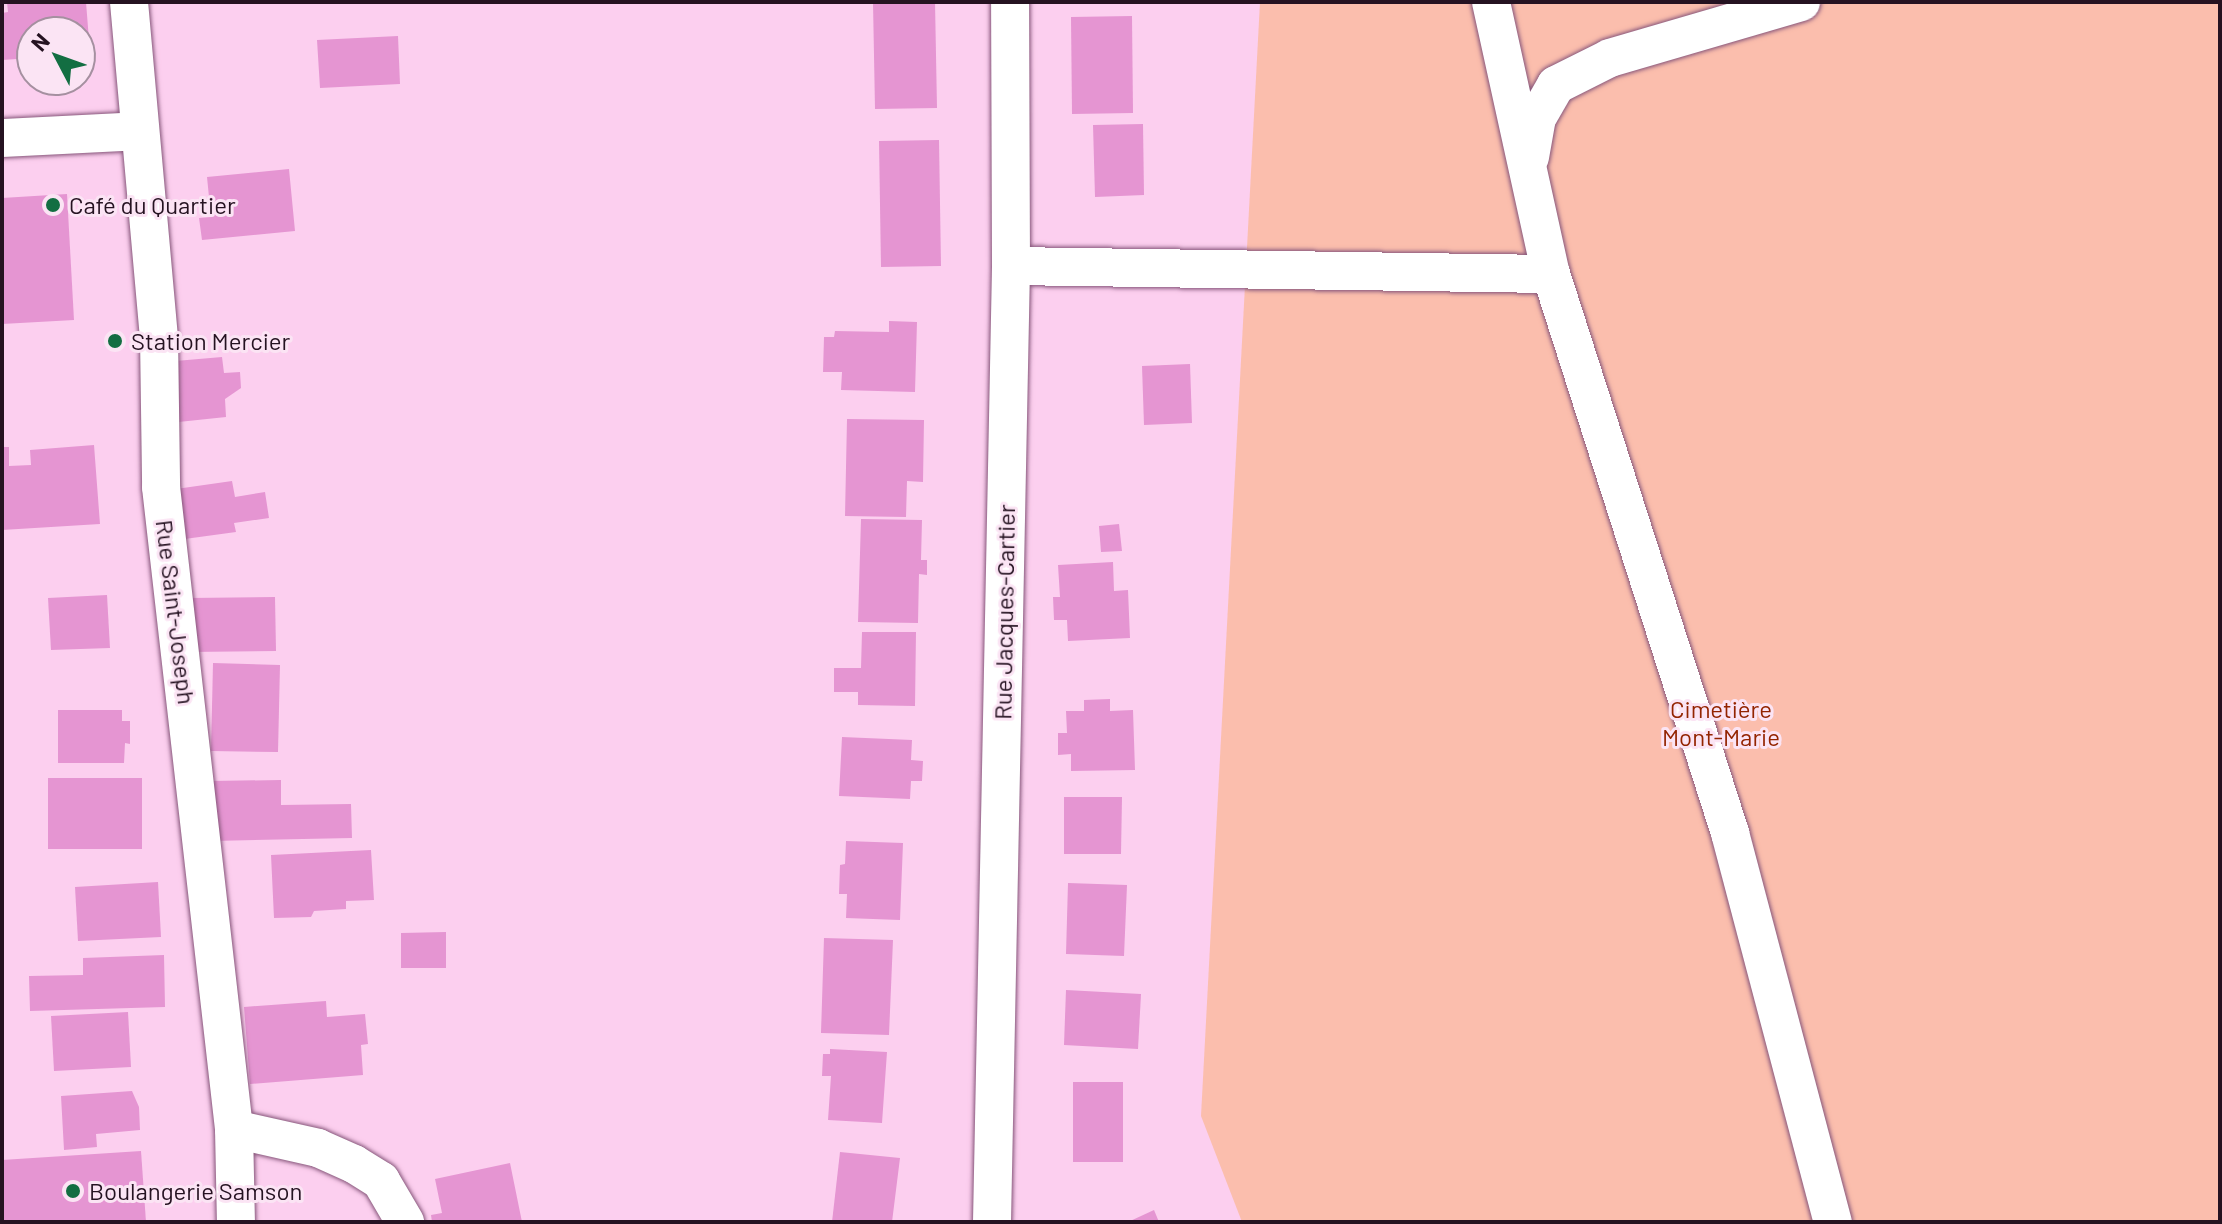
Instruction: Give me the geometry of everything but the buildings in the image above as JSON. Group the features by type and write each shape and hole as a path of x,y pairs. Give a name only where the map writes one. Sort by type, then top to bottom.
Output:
{"street":[{"name":"Rue Saint-Joseph","path":"129,2 138,131 159,336 161,487 234,1129 236,1222"},
{"name":"Rue Jacques-Cartier","path":"992,1222 1011,266 1010,2"},
{"path":"1491,2 1551,274 1730,833 1833,1222"},
{"path":"1528,168 1537,118 1556,85 1610,58 1801,2"},
{"path":"2,138 138,131"},
{"path":"1011,266 1551,274"},
{"path":"234,1129 318,1148 354,1164 381,1181 405,1222"}],"green space":[{"name":"Cimetière Mont-Marie","path":"1260,2 2220,2 2220,1222 1242,1222 1201,1116"}],"place":[{"name":"Café du Quartier","path":"53,205"},
{"name":"Station Mercier","path":"115,341"},
{"name":"Boulangerie Samson","path":"73,1191"}]}
